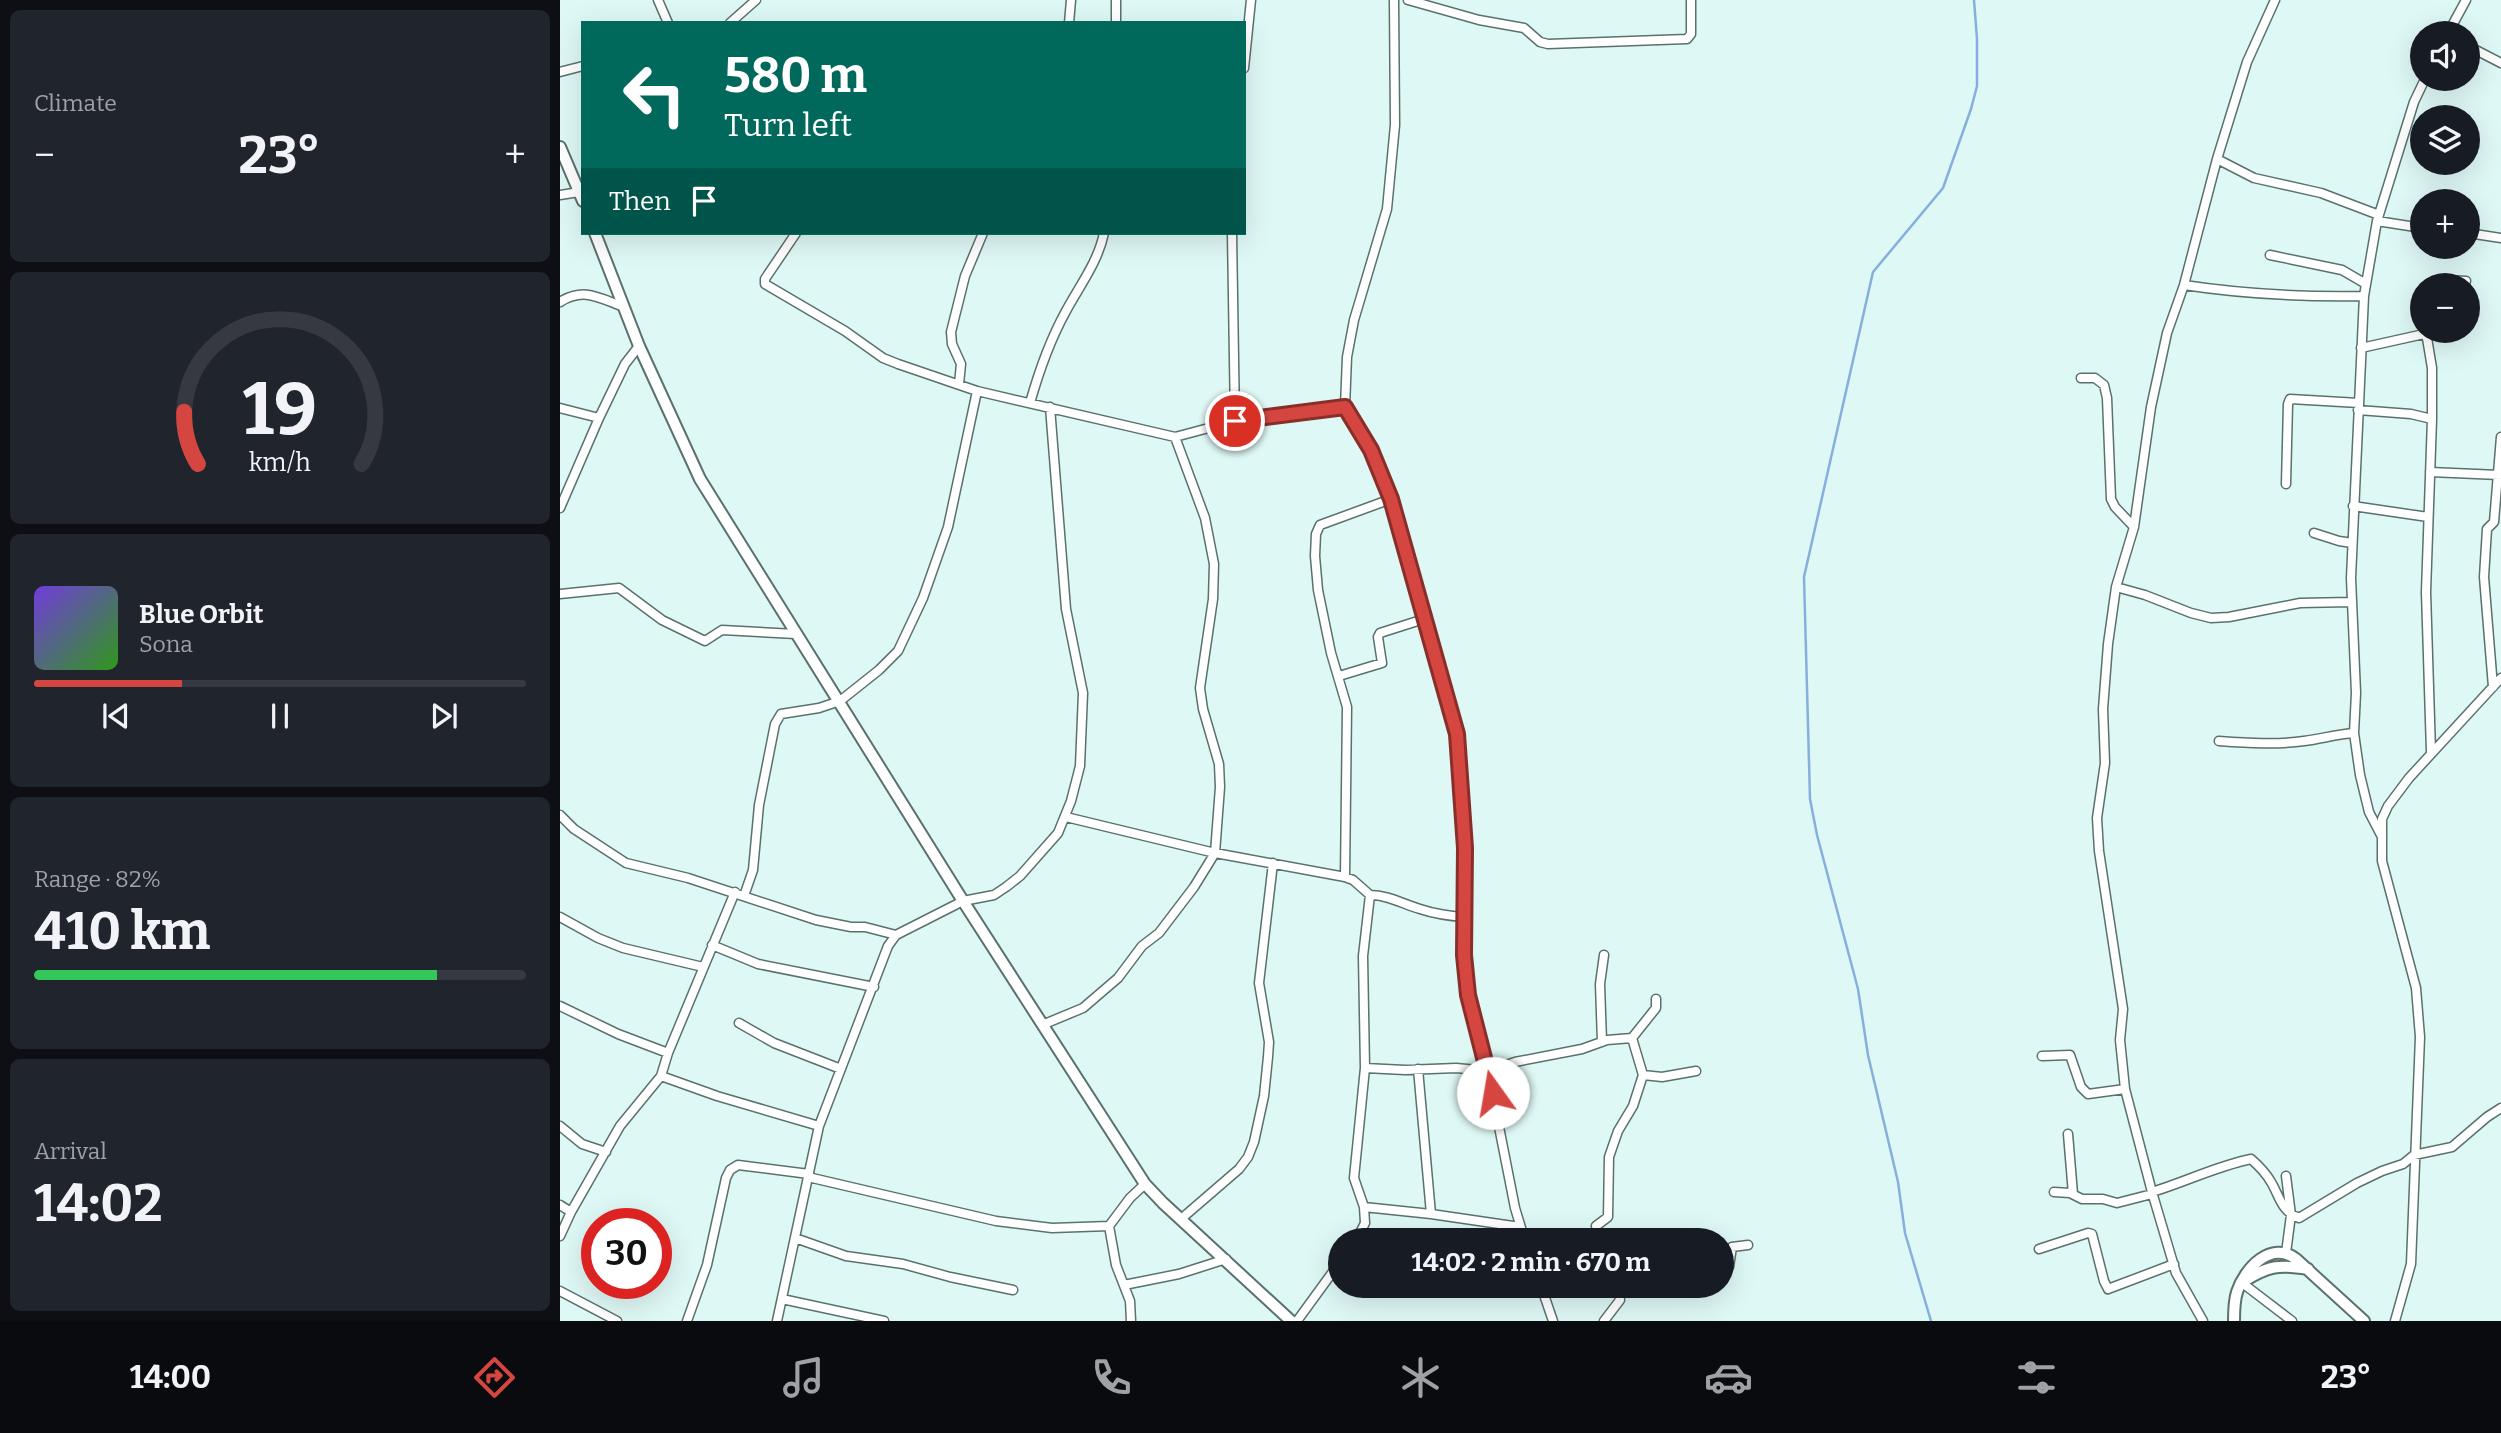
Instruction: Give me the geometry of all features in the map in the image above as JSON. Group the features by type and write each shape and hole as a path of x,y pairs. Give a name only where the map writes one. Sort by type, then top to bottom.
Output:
{"street":[{"path":"658,0 667,21"},
{"path":"732,21 756,0"},
{"path":"1069,21 1071,0"},
{"path":"1116,0 1116,21"},
{"path":"1246,49 1251,0"},
{"path":"1364,1208 1431,1214 1520,1227 1488,1071 1468,995 1464,955 1465,834 1457,734 1391,499 1371,450 1345,407 1348,357 1354,320 1387,209 1395,125 1394,0"},
{"path":"1408,0 1479,20 1524,28 1541,43 1548,44 1687,39 1691,34 1691,0"},
{"path":"2203,1321 2174,1264 2125,1089 2120,1040 2123,1009 2102,877 2097,818 2105,763 2103,709 2116,587 2134,527 2151,407 2167,333 2184,285 2217,159 2247,62 2275,0"},
{"path":"2455,21 2466,0"},
{"path":"2480,52 2501,63"},
{"path":"560,72 581,67"},
{"path":"2382,837 2369,812 2354,733 2356,693 2351,602 2353,506 2364,296 2378,218 2419,91"},
{"path":"560,147 581,196 560,195"},
{"path":"2217,159 2254,178 2321,193 2378,218 2410,225"},
{"path":"596,235 639,346 701,479 963,901 1146,1184 1294,1321 1328,1277"},
{"path":"795,235 765,279 765,284 845,331 883,358 978,391 1175,437 1235,421 1345,407"},
{"path":"959,384 961,364 952,344 951,332 965,276 982,235"},
{"path":"1030,403 1049,343 1088,274 1104,235"},
{"path":"1232,235 1235,421"},
{"path":"2480,235 2501,238"},
{"path":"2270,255 2342,270 2366,285"},
{"path":"2184,285 2216,290 2329,297 2364,296"},
{"path":"560,302 568,297 586,293 624,307"},
{"path":"2361,348 2410,336"},
{"path":"2428,343 2432,368 2426,592 2431,752"},
{"path":"560,508 563,496 625,364 639,346"},
{"path":"2081,378 2095,378 2104,385 2107,398 2111,499 2115,508 2134,527"},
{"path":"560,1236 571,1212 630,1112 661,1076 712,945 753,870 759,805 775,724 781,714 819,708 840,701 898,651 923,598 948,527 978,391"},
{"path":"2286,484 2290,399 2432,419"},
{"path":"777,1321 819,1126 888,946 896,935 963,901 994,895 1020,876 1058,833 1066,817 1080,766 1083,693 1066,608 1050,407"},
{"path":"560,408 599,418"},
{"path":"1042,1025 1083,1008 1118,978 1142,946 1159,933 1194,887 1215,853 1219,764 1203,709 1200,688 1213,599 1214,564 1205,518 1175,437"},
{"path":"2493,687 2484,578 2487,529 2494,522 2501,437"},
{"path":"2430,472 2499,475"},
{"path":"1345,877 1347,708 1331,653 1318,590 1316,534 1320,525 1391,499"},
{"path":"2353,506 2428,517"},
{"path":"2314,533 2352,542"},
{"path":"2116,587 2211,618 2300,603 2351,602"},
{"path":"560,594 619,588 663,620 705,641 722,631 796,634"},
{"path":"1339,676 1382,663 1378,637 1380,633 1424,619"},
{"path":"2395,1321 2411,1264 2420,1037 2416,988 2382,861 2382,819 2388,806 2431,752 2501,678"},
{"path":"2220,741 2254,744 2304,741 2332,734 2354,733"},
{"path":"560,815 574,829 626,863 740,894 816,920 865,927 896,935"},
{"path":"1066,817 1215,853 1345,877 1353,880 1370,895 1382,895 1446,916 1465,917"},
{"path":"1181,1219 1239,1169 1254,1142 1264,1096 1268,1049 1259,983 1273,863"},
{"path":"1363,1228 1366,1223 1364,1208 1354,1178 1365,1068 1363,956 1370,895"},
{"path":"560,917 623,948 703,967"},
{"path":"712,945 768,967 874,987"},
{"path":"1602,1042 1600,994 1604,955"},
{"path":"1632,1038 1656,1008 1656,999"},
{"path":"560,1006 618,1034 668,1053"},
{"path":"739,1023 774,1044 841,1069"},
{"path":"1365,1068 1488,1071 1515,1062 1582,1049 1616,1038 1632,1038"},
{"path":"1598,1228 1608,1217 1609,1157 1618,1131 1633,1106 1643,1075 1632,1038"},
{"path":"2042,1056 2070,1055 2081,1087 2088,1094 2125,1089"},
{"path":"1418,1069 1431,1214"},
{"path":"1643,1075 1662,1077 1696,1071"},
{"path":"661,1076 717,1096 819,1126"},
{"path":"2054,1192 2073,1194 2082,1199 2103,1199 2118,1203 2251,1159 2272,1184 2279,1202 2291,1215 2299,1218 2357,1183 2403,1164 2414,1155 2452,1147 2501,1108"},
{"path":"560,1126 582,1144 606,1152"},
{"path":"2067,1134 2073,1194"},
{"path":"687,1321 707,1265 726,1178 730,1170 738,1165 809,1175 996,1221 1052,1228 1109,1226"},
{"path":"2286,1176 2291,1215 2286,1253"},
{"path":"1132,1321 1132,1312 1116,1265 1109,1226 1130,1198 1146,1184"},
{"path":"560,1205 571,1212"},
{"path":"2039,1249 2092,1234 2108,1289 2174,1264"},
{"path":"795,1238 846,1256 903,1264 1013,1290"},
{"path":"1734,1247 1748,1245"},
{"path":"2234,1321 2236,1292 2245,1275 2260,1259 2278,1252 2286,1253 2308,1269 2364,1321"},
{"path":"1124,1285 1179,1274 1226,1259"},
{"path":"2241,1282 2270,1267 2308,1269"},
{"path":"2241,1282 2292,1321"},
{"path":"560,1291 617,1321"},
{"path":"782,1298 884,1321"},
{"path":"1545,1298 1553,1321"},
{"path":"1604,1321 1620,1298"}],"waterway":[{"path":"1931,1321 1905,1233 1898,1182 1868,1055 1858,989 1810,799 1804,577 1873,272 1943,188 1971,109 1977,86 1974,0"}],"route":[{"path":"1235,421 1345,407 1371,450 1391,499 1457,734 1463,794 1464,955 1468,995 1493,1093"}]}
